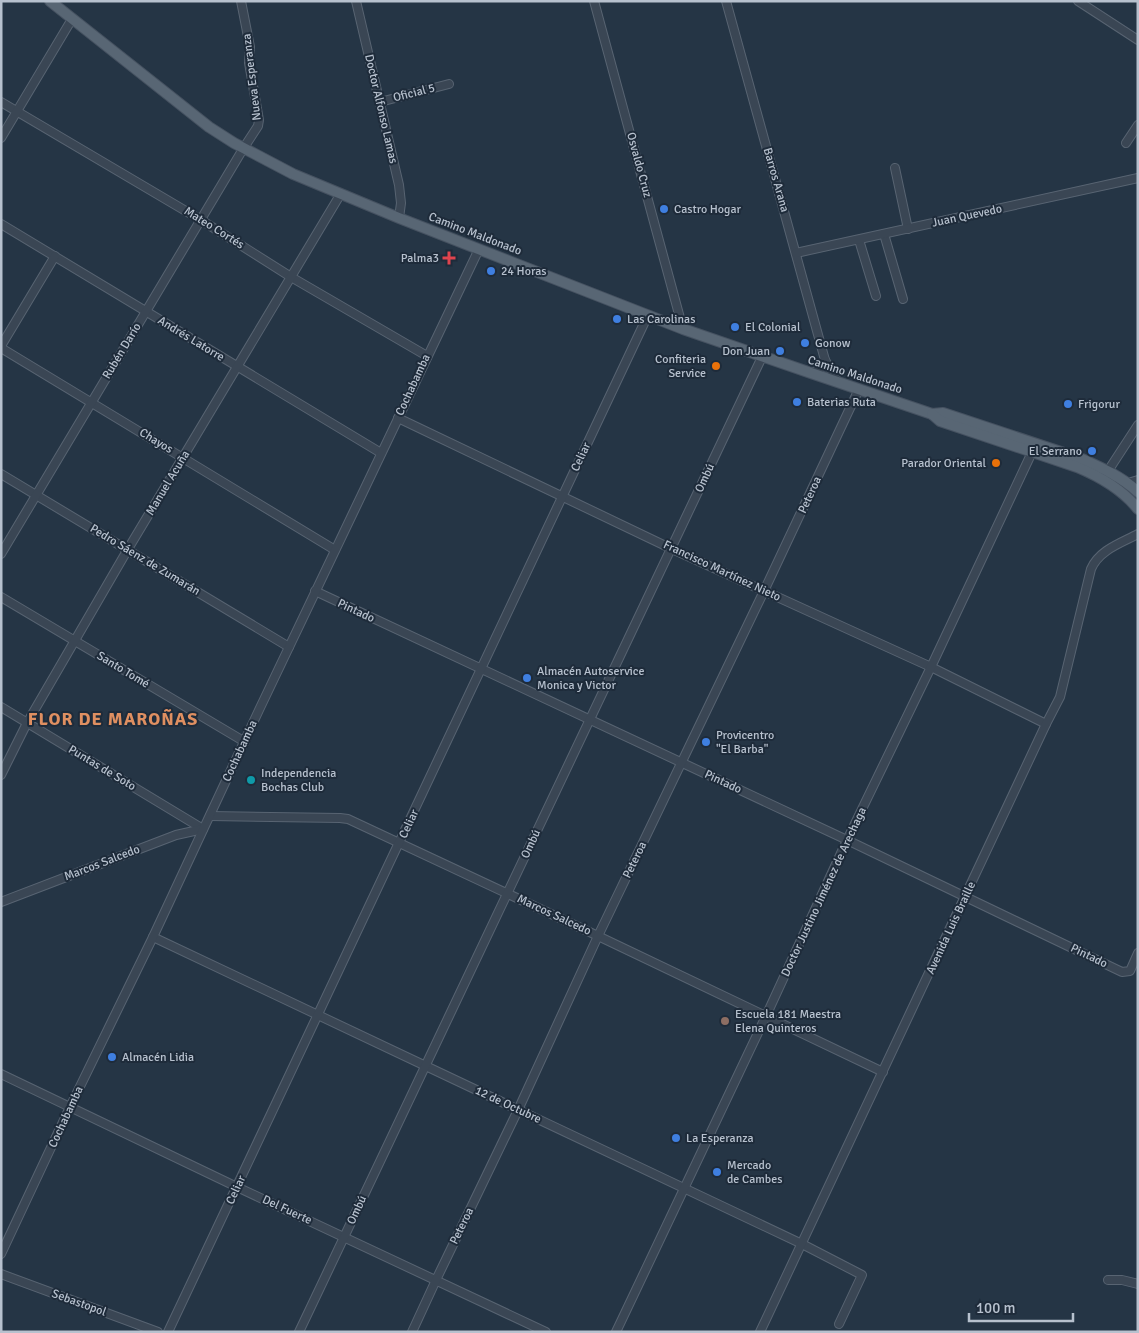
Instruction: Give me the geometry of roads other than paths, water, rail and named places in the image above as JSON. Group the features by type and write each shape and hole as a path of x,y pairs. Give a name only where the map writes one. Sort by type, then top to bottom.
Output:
{"main road":[{"name":"Camino Maldonado","path":"50,1 209,127 243,149 293,174 340,195 683,329 932,414 943,413 1034,448 1092,473 1114,486 1138,509"},
{"name":"Camino Maldonado","path":"1034,448 1082,459 1133,482 1138,492"}],"street":[{"name":"Nueva Esperanza","path":"241,1 250,47 249,63 259,120 258,126 243,149"},
{"name":"Doctor Alfonso Lamas","path":"356,1 399,185 401,203 399,218"},
{"name":"Osvaldo Cruz","path":"594,1 683,329"},
{"name":"Barros Arana","path":"726,1 825,360 838,382"},
{"path":"1078,1 1138,40"},
{"path":"1,138 72,18"},
{"name":"Oficial 5","path":"380,102 448,84"},
{"name":"Mateo Cortés","path":"1,102 427,356"},
{"path":"1126,143 1138,125"},
{"name":"Rubén Darío","path":"1,554 243,149"},
{"path":"895,168 908,229"},
{"name":"Juan Quevedo","path":"796,253 1138,178"},
{"name":"Manuel Acuña","path":"1,775 27,723 74,641 340,195"},
{"name":"Andrés Latorre","path":"1,224 381,453"},
{"path":"884,234 903,300"},
{"path":"859,240 876,296"},
{"name":"Cochabamba","path":"1,1254 153,937 258,710 479,249"},
{"path":"1,347 54,256"},
{"name":"Celiar","path":"168,1332 648,315"},
{"name":"Chayos","path":"1,347 335,550"},
{"name":"Ombú","path":"300,1332 762,357"},
{"path":"811,373 819,370 825,360"},
{"name":"Peteroa","path":"412,1332 518,1110 598,936 859,389"},
{"name":"Francisco Martínez Nieto","path":"398,418 764,591 931,667 1046,724"},
{"path":"1108,471 1138,425"},
{"name":"Doctor Justino Jiménez de Arechaga","path":"616,1332 1034,448"},
{"name":"Pedro Sáenz de Zumarán","path":"1,474 289,646"},
{"name":"Avenida Luis Braille","path":"760,1332 1060,697 1094,561 1100,555 1138,534"},
{"name":"Pintado","path":"315,591 847,840 1122,972 1130,971 1138,953"},
{"name":"Santo Tomé","path":"1,597 244,742"},
{"name":"Puntas de Soto","path":"1,707 203,829"},
{"name":"Marcos Salcedo","path":"210,816 348,819 508,893 883,1072"},
{"name":"Marcos Salcedo","path":"1,902 176,835 203,829"},
{"name":"12 de Octubre","path":"153,937 802,1244 862,1275 839,1324"},
{"name":"Del Fuerte","path":"1,1074 546,1332"},
{"name":"Sebastopol","path":"1,1274 158,1332"},
{"path":"1108,1280 1122,1280 1138,1284"}],"place":[{"name":"Castro Hogar","path":"664,209"},
{"name":"Palma3","path":"449,258"},
{"name":"24 Horas","path":"491,271"},
{"name":"Las Carolinas","path":"617,319"},
{"name":"El Colonial","path":"735,327"},
{"name":"Gonow","path":"805,343"},
{"name":"Don Juan","path":"780,351"},
{"name":"Confiteria Service","path":"716,366"},
{"name":"Baterias Ruta","path":"797,402"},
{"name":"Frigorur","path":"1068,404"},
{"name":"El Serrano","path":"1092,451"},
{"name":"Parador Oriental","path":"996,463"},
{"name":"Almacén Autoservice Monica y Victor","path":"527,678"},
{"name":"Provicentro \"El Barba\"","path":"706,742"},
{"name":"Independencia Bochas Club","path":"251,780"},
{"name":"Escuela 181 Maestra Elena Quinteros","path":"725,1021"},
{"name":"Almacén Lidia","path":"112,1057"},
{"name":"La Esperanza","path":"676,1138"},
{"name":"Mercado de Cambes","path":"717,1172"}],"district":[{"name":"FLOR DE MAROÑAS","path":"113,719"}]}
